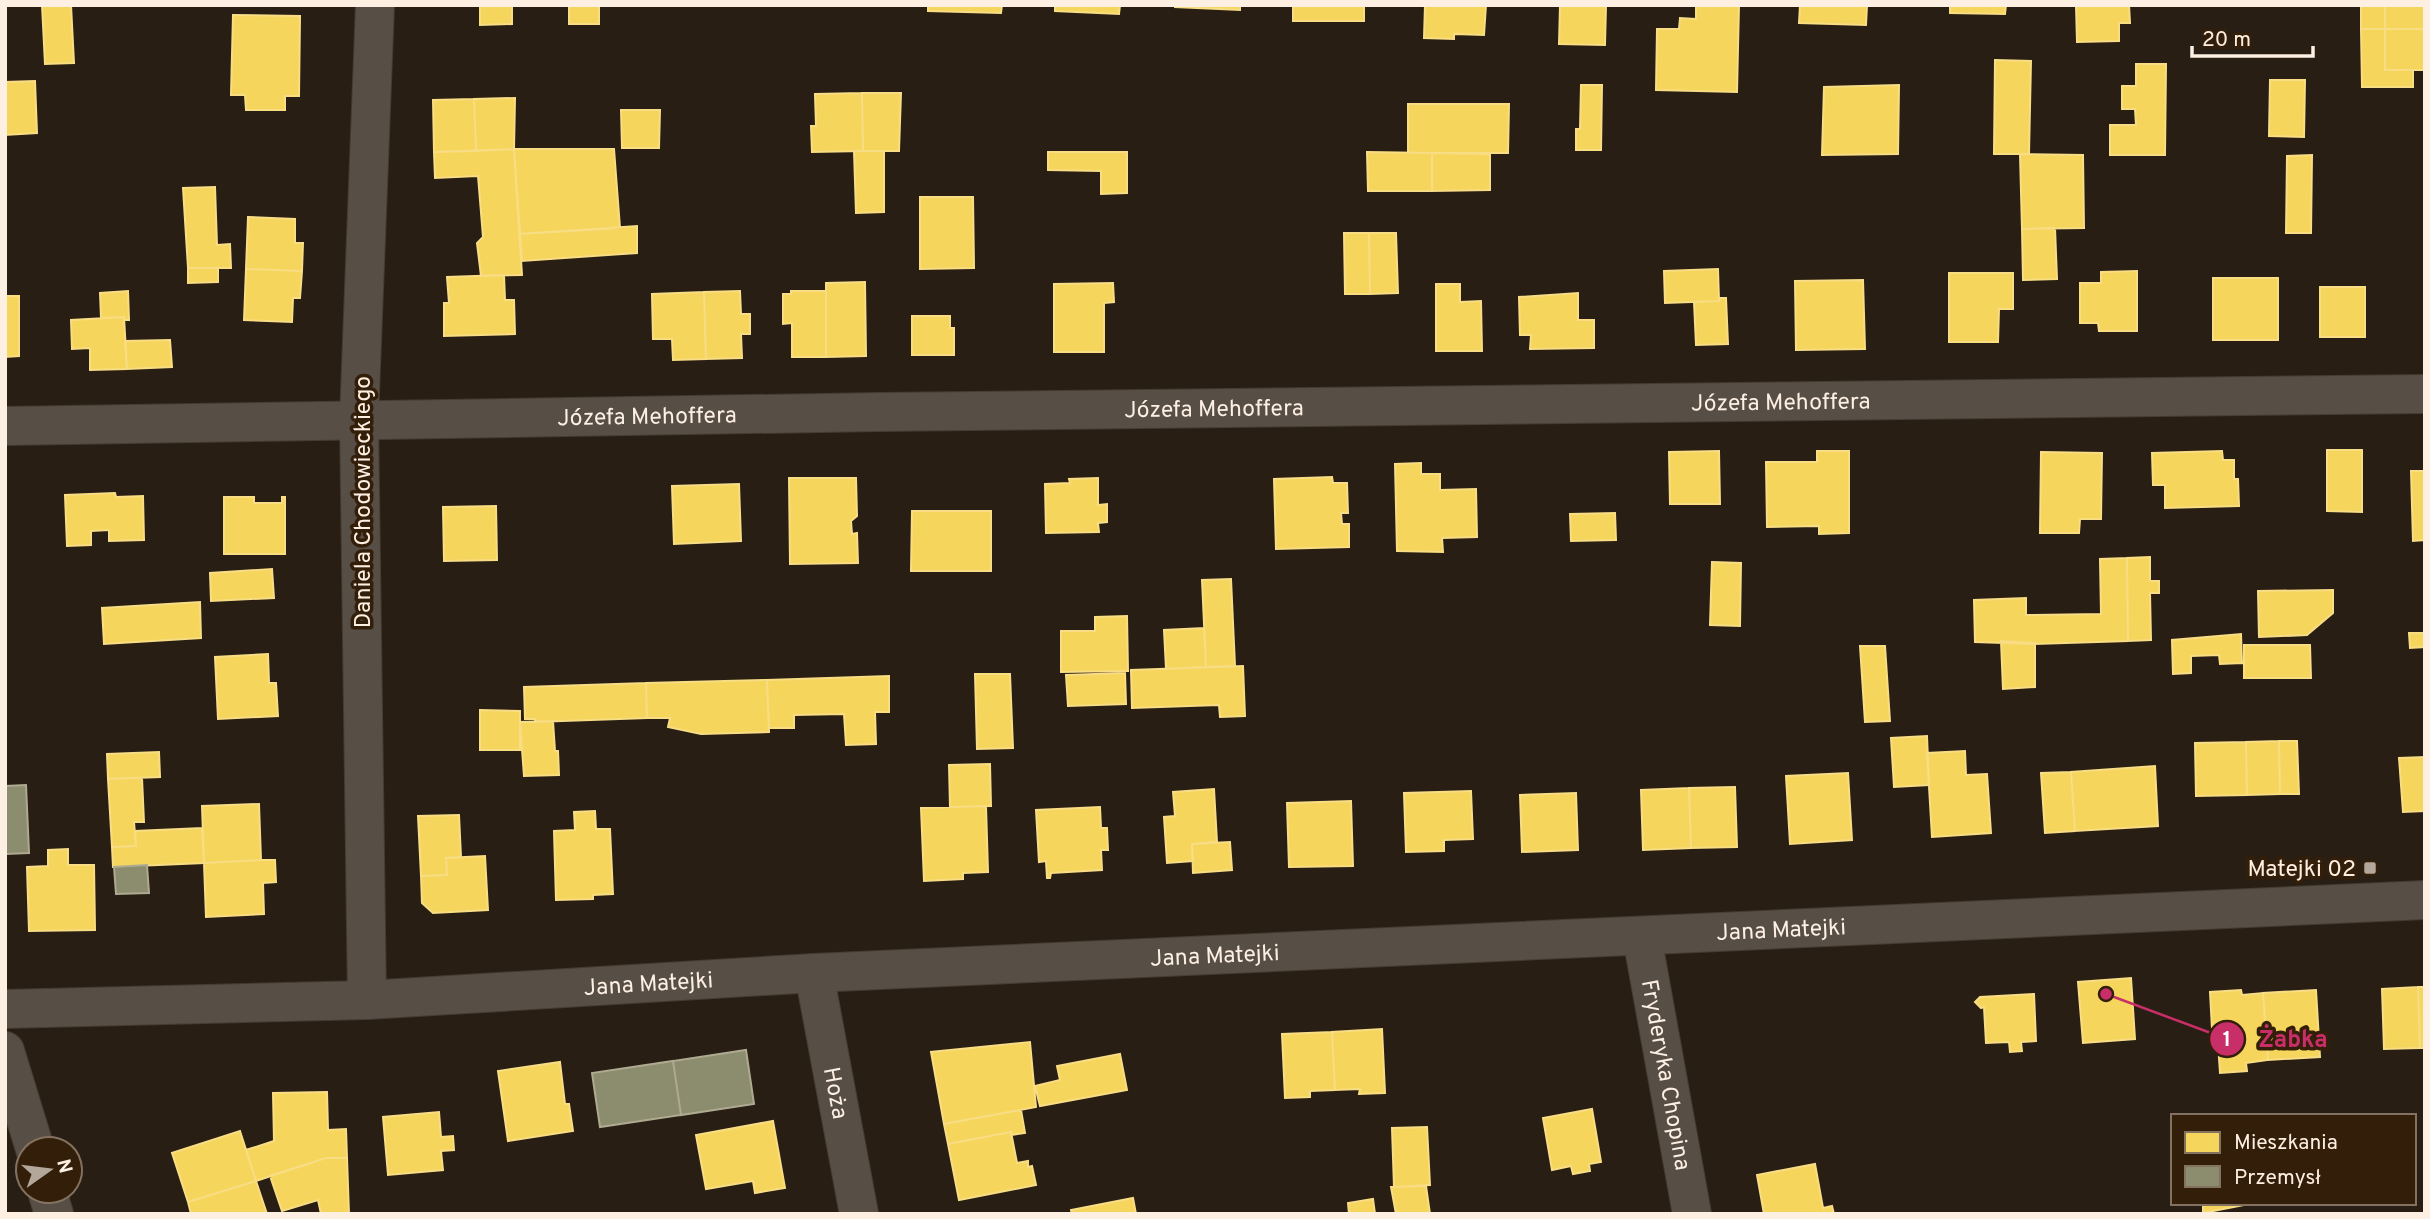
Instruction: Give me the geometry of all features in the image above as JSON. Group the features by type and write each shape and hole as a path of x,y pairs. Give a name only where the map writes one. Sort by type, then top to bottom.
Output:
{"street":[{"name":"Daniela Chodowieckiego","path":"367,1000 359,419 375,5"},
{"name":"Józefa Mehoffera","path":"5,426 359,419 2425,394"},
{"name":"Jana Matejki","path":"5,1009 367,1000 814,973 2425,900"},
{"name":"Fryderyka Chopina","path":"1642,937 1692,1214"},
{"name":"Hoża","path":"814,973 859,1214"},
{"path":"5,1051 31,1135"}],"building: Mieszkania":[{"path":"42,5 71,5 74,63 45,64"},
{"path":"480,5 512,5 512,24 480,25"},
{"path":"569,5 599,5 599,24 569,24"},
{"path":"928,5 1002,5 1001,13 928,11"},
{"path":"1055,5 1120,5 1119,14 1055,11"},
{"path":"1240,5 1240,10 1175,7"},
{"path":"1293,5 1364,5 1364,21 1293,21"},
{"path":"1425,5 1486,5 1484,35 1454,34 1454,39 1424,38"},
{"path":"1560,5 1606,5 1605,45 1559,44"},
{"path":"1696,5 1739,5 1737,92 1656,90 1657,29 1679,29 1680,18 1696,19"},
{"path":"1800,5 1867,5 1866,25 1799,23"},
{"path":"1950,5 2006,5 2005,14 1950,13"},
{"path":"2076,5 2129,5 2130,23 2119,23 2119,41 2077,42"},
{"path":"2361,5 2385,5 2385,29 2361,29"},
{"path":"2385,5 2425,5 2425,29 2385,29"},
{"path":"233,15 300,16 299,96 285,96 285,110 246,110 245,95 231,95"},
{"path":"2361,29 2385,29 2385,70 2413,70 2413,87 2362,87"},
{"path":"2385,29 2425,29 2425,70 2385,70"},
{"path":"1995,60 2031,61 2029,154 1994,154"},
{"path":"2136,64 2166,64 2165,155 2110,155 2110,125 2136,125 2135,109 2122,109 2122,86 2136,86"},
{"path":"2270,80 2305,80 2304,137 2269,136"},
{"path":"35,81 37,133 5,135 5,82"},
{"path":"1581,85 1602,85 1601,150 1576,150 1576,129 1580,129"},
{"path":"1899,85 1898,154 1822,155 1824,87"},
{"path":"862,93 901,93 899,151 863,151"},
{"path":"862,93 863,151 812,152 811,126 816,126 815,94"},
{"path":"515,98 514,149 476,151 474,99"},
{"path":"474,99 476,151 434,152 433,100"},
{"path":"1408,104 1509,104 1508,153 1408,153"},
{"path":"621,110 660,110 659,148 622,148"},
{"path":"514,149 614,149 620,228 520,234"},
{"path":"514,149 522,275 481,276 477,243 483,237 478,176 435,178 434,152"},
{"path":"854,151 884,151 884,212 856,213"},
{"path":"1048,152 1127,152 1127,193 1101,194 1101,171 1048,170"},
{"path":"1367,152 1432,153 1432,191 1368,191"},
{"path":"1432,153 1490,154 1490,190 1432,191"},
{"path":"2020,154 2083,155 2084,228 2022,229"},
{"path":"2312,155 2311,233 2286,233 2287,156"},
{"path":"215,187 217,245 230,244 231,268 188,268 183,188"},
{"path":"920,197 973,197 974,268 920,269"},
{"path":"248,217 295,219 295,243 303,243 302,271 246,269"},
{"path":"637,226 637,253 522,261 520,234"},
{"path":"2055,228 2057,279 2023,280 2022,229"},
{"path":"1344,233 1369,233 1370,294 1345,294"},
{"path":"1369,233 1396,233 1398,293 1370,294"},
{"path":"188,268 218,268 218,282 188,283"},
{"path":"246,269 302,271 300,298 293,298 292,322 244,320"},
{"path":"1718,269 1719,301 1665,303 1664,271"},
{"path":"2137,271 2137,331 2099,331 2098,323 2080,323 2080,283 2101,283 2101,272"},
{"path":"1949,273 2013,273 2013,309 1999,309 1998,342 1949,342"},
{"path":"504,275 505,300 514,300 515,334 444,336 444,303 449,303 447,277"},
{"path":"2213,278 2278,278 2278,340 2213,340"},
{"path":"1863,280 1865,349 1796,350 1795,281"},
{"path":"865,282 866,356 826,357 826,283"},
{"path":"1113,283 1114,302 1104,303 1104,352 1054,352 1054,284"},
{"path":"1436,284 1460,284 1460,302 1481,301 1482,351 1436,351"},
{"path":"2320,287 2365,287 2365,337 2320,337"},
{"path":"128,291 129,320 124,320 124,317 101,318 100,293"},
{"path":"740,291 741,314 750,314 750,334 741,334 742,358 706,359 704,292"},
{"path":"791,291 826,291 826,357 792,357 792,323 783,324 783,294 791,294"},
{"path":"704,292 706,359 673,360 672,339 653,339 652,294"},
{"path":"1578,293 1578,320 1594,320 1594,348 1530,349 1531,335 1520,335 1519,297"},
{"path":"5,296 19,296 19,356 5,357"},
{"path":"1719,298 1726,298 1728,344 1696,345 1694,302 1719,301"},
{"path":"912,316 950,316 950,328 954,328 954,355 912,355"},
{"path":"124,317 127,369 90,370 90,348 72,349 71,320"},
{"path":"170,340 172,367 127,369 125,341"},
{"path":"2327,450 2362,450 2362,512 2327,511"},
{"path":"1719,451 1720,504 1670,504 1669,452"},
{"path":"1817,451 1849,451 1849,533 1819,534 1819,526 1767,527 1766,462 1817,462"},
{"path":"2222,451 2223,460 2234,460 2239,506 2165,508 2165,485 2153,485 2152,453"},
{"path":"2041,452 2102,453 2101,519 2080,519 2079,533 2040,533"},
{"path":"1421,463 1421,474 1440,474 1440,490 1476,489 1477,537 1442,538 1443,552 1397,551 1395,464"},
{"path":"2411,471 2425,471 2425,540 2413,541"},
{"path":"1332,477 1333,483 1347,483 1348,513 1341,513 1342,524 1349,524 1349,547 1276,549 1274,479"},
{"path":"789,478 856,478 857,516 851,521 852,534 857,533 858,563 790,564"},
{"path":"1098,478 1098,505 1107,504 1107,522 1098,523 1099,532 1046,533 1045,484 1070,483 1069,479"},
{"path":"739,484 741,541 674,544 672,486"},
{"path":"115,493 116,497 143,496 144,540 109,541 109,530 91,531 91,545 67,546 65,495"},
{"path":"224,497 254,497 254,503 282,503 282,497 285,497 285,554 224,554"},
{"path":"496,506 497,560 444,561 443,507"},
{"path":"912,511 991,511 991,571 911,571"},
{"path":"1615,513 1616,540 1571,541 1570,514"},
{"path":"2150,557 2150,581 2159,581 2159,593 2150,593 2151,640 2128,641 2127,558"},
{"path":"2127,558 2128,641 2034,644 1975,642 1974,600 2026,598 2026,615 2101,614 2100,559"},
{"path":"1712,562 1741,563 1740,626 1710,625"},
{"path":"272,569 274,598 211,601 210,573"},
{"path":"1231,579 1235,666 1206,667 1202,580"},
{"path":"2333,590 2333,613 2307,635 2259,637 2258,591"},
{"path":"200,602 201,638 104,644 102,608"},
{"path":"1127,616 1128,671 1061,672 1061,631 1095,631 1095,617"},
{"path":"1204,628 1206,667 1166,669 1164,630"},
{"path":"2409,633 2425,633 2425,647 2410,648"},
{"path":"2241,634 2242,663 2220,664 2219,655 2191,656 2191,673 2173,674 2172,640"},
{"path":"2001,641 2035,643 2035,687 2003,689"},
{"path":"2244,645 2310,645 2311,678 2244,678"},
{"path":"1860,646 1885,646 1890,721 1865,722"},
{"path":"268,654 269,683 276,683 278,716 218,719 215,657"},
{"path":"1243,666 1245,716 1220,717 1219,705 1132,708 1131,670"},
{"path":"1125,673 1126,704 1068,706 1066,675"},
{"path":"975,674 1010,674 1013,748 977,749"},
{"path":"889,676 889,712 875,712 876,744 846,745 844,714 794,715 794,728 769,728 767,680"},
{"path":"767,680 769,732 701,734 668,727 670,718 647,718 646,683"},
{"path":"646,683 647,718 535,722 535,719 525,719 524,687"},
{"path":"480,710 520,711 520,749 523,750 480,750"},
{"path":"553,721 559,775 524,776 520,722"},
{"path":"1927,736 1929,785 1894,787 1891,738"},
{"path":"2279,741 2280,794 2247,795 2246,742"},
{"path":"2279,741 2297,741 2299,794 2280,794"},
{"path":"2246,742 2247,795 2196,796 2195,743"},
{"path":"1965,751 1966,775 1987,774 1991,833 1932,837 1927,753"},
{"path":"159,752 160,777 108,779 107,754"},
{"path":"2425,757 2425,811 2403,812 2399,758"},
{"path":"990,764 991,806 950,807 949,765"},
{"path":"2155,766 2158,826 2075,831 2071,772"},
{"path":"2071,772 2075,831 2045,833 2041,773"},
{"path":"1848,773 1852,840 1790,844 1786,776"},
{"path":"142,778 144,822 134,822 136,846 112,847 108,779"},
{"path":"1735,787 1737,847 1691,848 1689,788"},
{"path":"1689,788 1691,848 1643,850 1641,790"},
{"path":"1214,789 1217,842 1192,844 1193,861 1167,863 1164,817 1175,816 1173,792"},
{"path":"1471,791 1473,839 1444,840 1444,851 1406,852 1404,793"},
{"path":"1576,793 1578,850 1522,852 1520,795"},
{"path":"1351,801 1353,866 1289,867 1287,803"},
{"path":"259,804 261,860 204,863 202,806"},
{"path":"986,806 988,872 963,873 963,879 924,881 921,808"},
{"path":"1100,807 1101,828 1107,828 1108,850 1101,850 1102,870 1051,873 1050,878 1047,878 1046,861 1039,862 1036,810"},
{"path":"595,811 596,829 610,829 613,894 593,895 593,899 556,900 554,831 575,830 574,812"},
{"path":"459,815 461,857 446,858 447,875 421,876 418,816"},
{"path":"202,828 204,863 113,867 112,847 136,846 135,831"},
{"path":"1230,842 1232,870 1193,873 1192,844"},
{"path":"68,849 68,865 94,865 95,930 29,931 27,867 48,866 48,850"},
{"path":"485,856 488,910 433,913 422,903 421,876 447,875 446,858"},
{"path":"275,860 276,882 263,883 264,914 206,917 204,863"},
{"path":"2131,978 2135,1039 2083,1043 2078,982"},
{"path":"2418,987 2425,987 2425,1048 2420,1048"},
{"path":"2418,987 2420,1048 2384,1049 2382,989"},
{"path":"2241,990 2242,995 2263,993 2268,1060 2246,1063 2247,1071 2220,1073 2217,1028 2212,1029 2210,992"},
{"path":"2316,990 2320,1057 2268,1060 2263,993"},
{"path":"2034,994 2036,1041 2021,1042 2022,1051 2010,1052 2009,1042 1986,1043 1984,1007 1981,1008 1975,1002 1980,997"},
{"path":"1382,1029 1385,1093 1359,1094 1360,1089 1335,1090 1332,1032"},
{"path":"1332,1032 1335,1090 1310,1091 1310,1097 1285,1098 1282,1034"},
{"path":"1030,1042 1036,1107 944,1124 931,1052"},
{"path":"1120,1054 1127,1090 1040,1106 1035,1086 1060,1080 1057,1066"},
{"path":"560,1062 565,1104 569,1104 573,1131 508,1141 498,1071"},
{"path":"327,1092 328,1130 346,1129 347,1158 326,1158 256,1181 246,1150 274,1141 273,1093"},
{"path":"1592,1109 1601,1162 1589,1164 1590,1171 1573,1174 1571,1166 1552,1170 1543,1118"},
{"path":"1021,1110 1025,1133 1011,1135 1011,1132 948,1144 944,1124"},
{"path":"439,1112 441,1137 453,1136 454,1150 441,1151 443,1170 388,1175 383,1117"},
{"path":"773,1121 785,1188 755,1193 753,1181 706,1189 696,1135"},
{"path":"1427,1127 1430,1185 1394,1187 1392,1128"},
{"path":"240,1131 256,1181 188,1202 172,1153"},
{"path":"1011,1132 1017,1163 1028,1161 1028,1167 1032,1166 1036,1185 959,1200 948,1144"},
{"path":"326,1158 347,1158 349,1214 321,1214 318,1200 282,1211 270,1176"},
{"path":"1815,1164 1823,1208 1832,1206 1834,1214 1764,1214 1757,1175"},
{"path":"256,1181 267,1214 191,1214 188,1202"},
{"path":"1426,1186 1430,1214 1396,1214 1391,1187"},
{"path":"1133,1198 1136,1214 1072,1214 1071,1210"},
{"path":"1373,1199 1375,1214 1349,1214 1348,1203"},
{"path":"2203,1205 2244,1205 2203,1213"}],"building: Przemysł":[{"path":"26,785 29,853 6,854 5,786"},
{"path":"147,865 149,893 116,894 114,867"},
{"path":"746,1050 754,1104 681,1115 673,1061"},
{"path":"673,1061 681,1115 600,1127 592,1073"}],"place":[{"name":"Matejki 02","path":"2370,868"},
{"name":"Żabka","path":"2106,994"}]}
